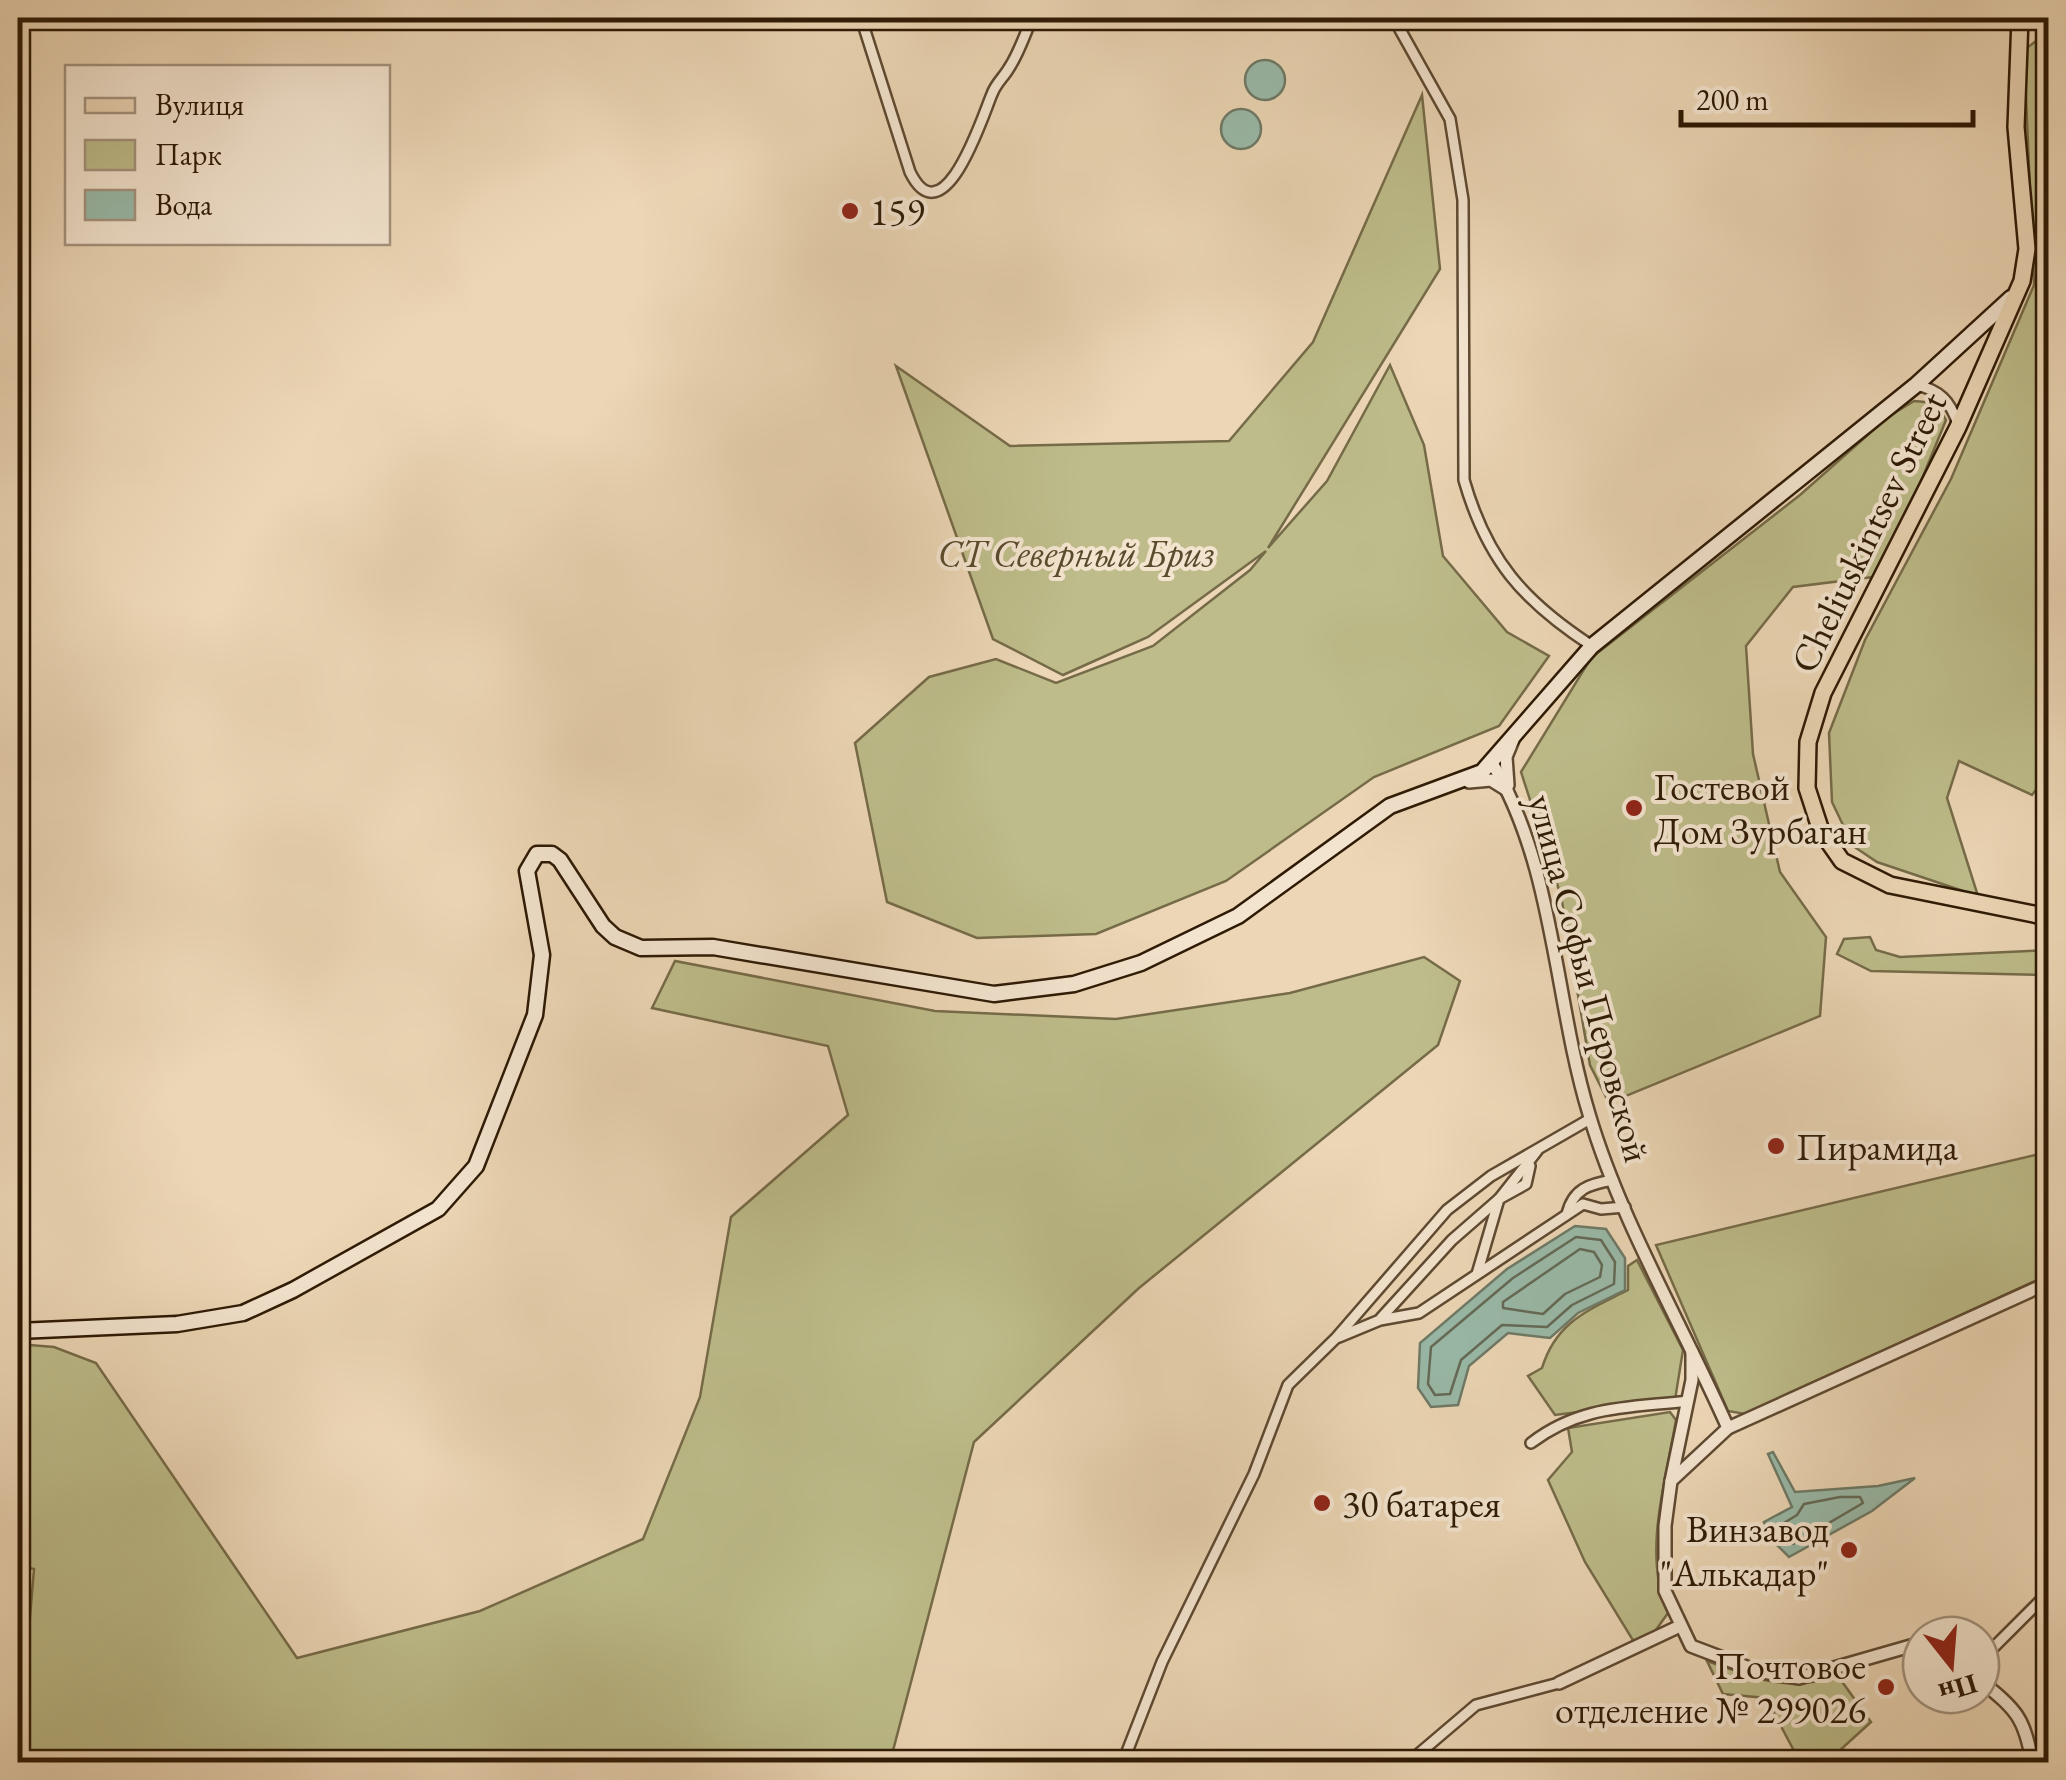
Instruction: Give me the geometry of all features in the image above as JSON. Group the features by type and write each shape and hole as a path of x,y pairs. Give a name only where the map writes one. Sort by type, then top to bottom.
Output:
{"main road":[{"name":"Cheliuskintsev Street","path":"2020,19 2016,128 2026,248 2022,280 1958,426 1823,693 1808,742 1808,788 1821,831 1842,861 1890,885 2048,917"},
{"path":"18,1331 177,1324 243,1312 293,1290 438,1209 476,1166 535,1015 542,955 527,871 537,854 552,854 560,860 602,926 626,944 641,948 713,947 970,992 1026,992 1105,975 1202,936 1270,895 1377,814 1492,763 1592,646 1916,385 2009,302 2022,280"},
{"path":"1957,350 1984,336 1998,339"},
{"path":"1957,350 1980,346 1988,363"}],"street":[{"path":"861,18 910,172 920,186 929,190 953,178 977,141 991,96 1011,66 1032,18"},
{"path":"1386,18 1398,26 1450,119 1463,200 1464,480 1476,524 1541,613 1592,646"},
{"path":"2020,19 2048,20"},
{"path":"1916,385 1939,393 1952,406 1958,426"},
{"path":"1511,794 1506,767 1514,740"},
{"name":"улица Софьи Перовской","path":"1492,763 1511,794 1543,902 1590,1119 1613,1180 1728,1428"},
{"path":"1445,787 1491,780 1511,794"},
{"path":"1124,1762 1162,1662 1254,1474 1280,1398 1313,1356 1336,1338 1447,1210 1490,1176 1590,1119"},
{"path":"1380,1320 1452,1240 1499,1199 1526,1184 1538,1150"},
{"path":"1567,1214 1571,1198 1589,1184 1613,1180"},
{"path":"1477,1274 1499,1199"},
{"path":"1336,1338 1380,1320 1419,1313 1583,1204 1601,1209 1626,1207"},
{"path":"1672,1481 1728,1428 2048,1283"},
{"path":"1691,1344 1688,1401 1665,1526 1665,1591 1692,1646 1721,1660 1798,1678 1901,1648"},
{"path":"1531,1444 1560,1421 1578,1414 1688,1401"},
{"path":"2001,1640 2048,1593"},
{"path":"1409,1762 1476,1704 1559,1683 1680,1626"},
{"path":"2001,1698 2026,1726 2032,1762"}],"green space":[{"path":"2048,32 2048,774 2032,795 1959,761 1947,798 1978,896 1877,862 1853,846 1832,802 1829,733 1865,640 1951,479 2034,285 2024,50"},
{"name":"СТ Северный Бриз","path":"1422,95 1440,269 1268,548 1327,481 1390,365 1424,445 1443,556 1507,632 1549,656 1499,726 1374,777 1226,881 1096,934 977,938 887,902 855,743 929,677 996,659 1056,683 1153,646 1250,570 1266,551 1148,637 1063,675 993,639 896,366 1010,446 1229,441 1313,342"},
{"path":"1914,401 1936,403 1946,420 1917,491 1873,577 1793,587 1746,646 1753,754 1780,872 1826,937 1820,1016 1609,1103 1590,1065 1561,896 1521,772 1591,658 1800,495 1888,417"},
{"path":"1870,937 1876,950 1900,957 2048,950 2048,975 1871,971 1837,954 1844,939"},
{"path":"1424,957 1460,981 1438,1045 1139,1288 974,1442 890,1762 463,1762 457,1755 455,1762 18,1762 34,1569 18,1566 18,1344 54,1347 96,1363 297,1658 480,1611 643,1539 700,1397 731,1217 848,1115 828,1046 652,1008 675,961 935,1011 1116,1019 1290,993"},
{"path":"2048,1152 2048,1275 1745,1414 1728,1411 1656,1245"},
{"path":"1637,1260 1683,1350 1675,1400 1555,1415 1528,1376 1542,1368 1556,1339 1575,1320 1628,1290 1628,1266"},
{"path":"1670,1412 1676,1420 1656,1542 1660,1590 1668,1613 1653,1634 1634,1642 1585,1562 1548,1480 1572,1452 1568,1428"},
{"path":"1707,1661 1786,1683 1838,1676 1871,1722 1827,1762 1800,1762 1766,1698 1723,1694"}],"water":[{"path":"1265,60 1279,66 1285,80 1279,94 1265,100 1251,94 1245,80 1251,66"},
{"path":"1241,109 1255,115 1261,129 1255,143 1241,149 1227,143 1221,129 1227,115"},
{"path":"1575,1226 1606,1229 1625,1258 1625,1290 1578,1313 1550,1338 1508,1333 1469,1366 1458,1405 1431,1407 1418,1388 1420,1343 1507,1269"},
{"path":"1773,1452 1795,1492 1878,1486 1915,1478 1872,1511 1789,1557 1770,1538 1764,1522 1792,1507 1768,1454"}],"place":[{"name":"159","path":"850,211"},
{"name":"Гостевой Дом Зурбаган","path":"1634,808"},
{"name":"Пирамида","path":"1776,1146"},
{"name":"30 батарея","path":"1322,1503"},
{"name":"Винзавод \"Алькадар\"","path":"1849,1550"},
{"name":"Почтовое отделение № 299026","path":"1886,1687"}]}
